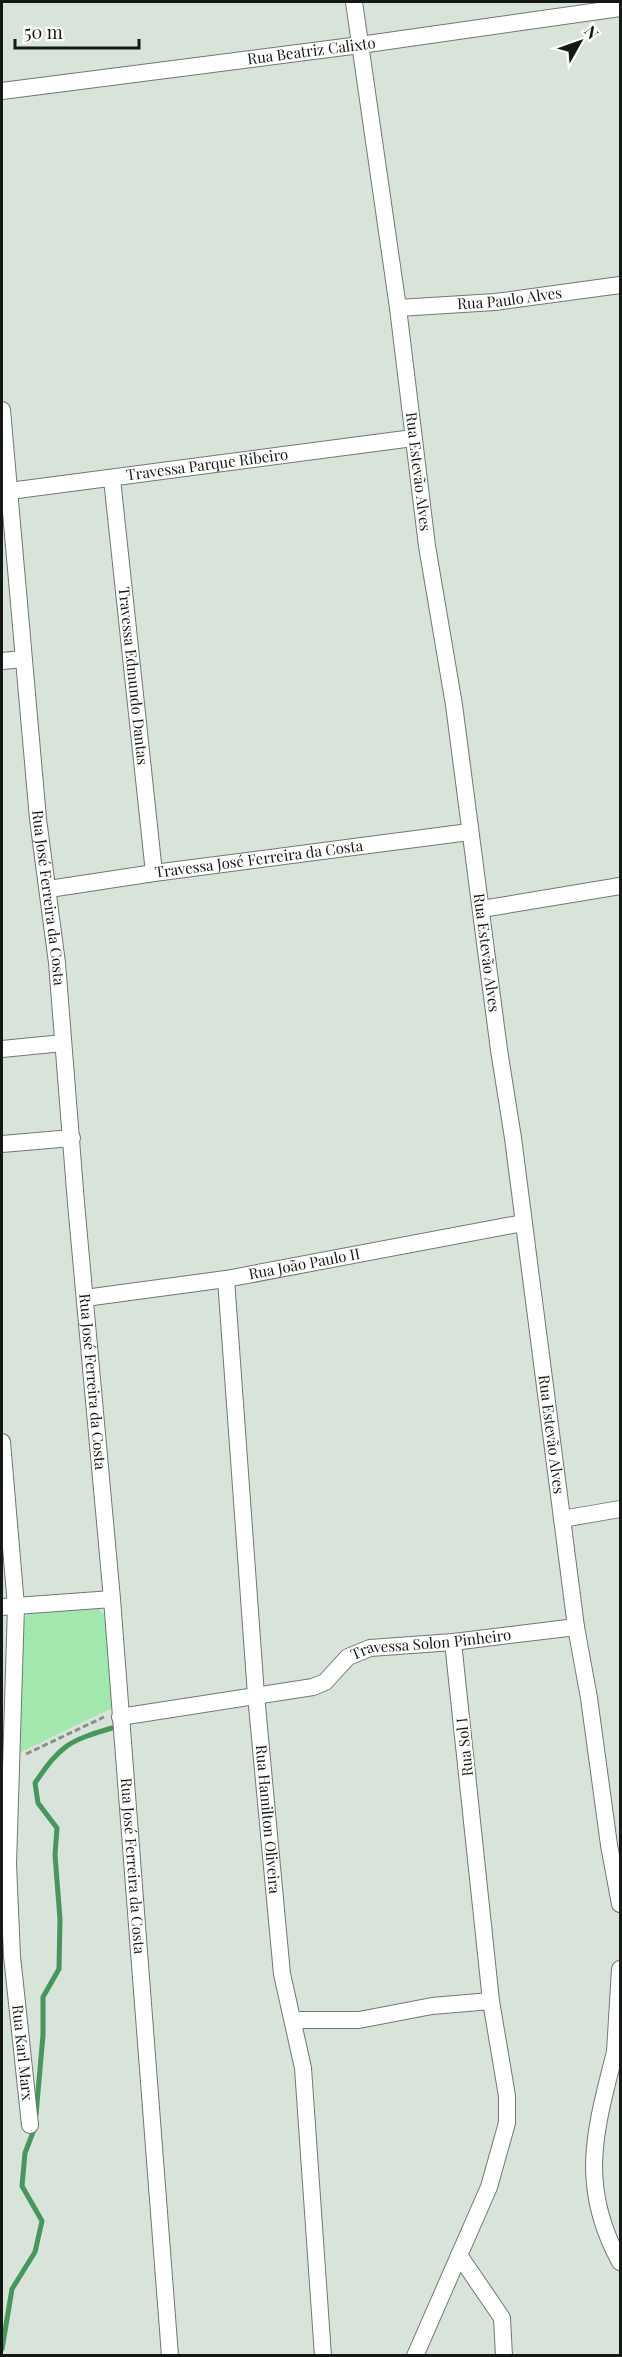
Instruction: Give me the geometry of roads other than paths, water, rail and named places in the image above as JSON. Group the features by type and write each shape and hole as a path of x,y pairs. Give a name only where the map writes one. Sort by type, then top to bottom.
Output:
{"street":[{"name":"Rua Estevão Alves","path":"354,2 398,308 437,613 453,705 469,832 482,909 576,1627 589,1698 609,1845 621,1904"},
{"name":"Rua Beatriz Calixto","path":"2,91 360,45 621,8"},
{"name":"Rua Paulo Alves","path":"398,308 495,302 621,285"},
{"name":"Rua José Ferreira da Costa","path":"2,410 6,492 38,819 57,963 112,1599 170,2355"},
{"name":"Travessa Parque Ribeiro","path":"6,492 414,438"},
{"name":"Travessa Edmundo Dantas","path":"112,479 154,873"},
{"path":"2,661 23,659"},
{"name":"Travessa José Ferreira da Costa","path":"49,889 469,832"},
{"path":"482,909 621,886"},
{"path":"2,1049 63,1043"},
{"path":"2,1144 72,1138"},
{"name":"Rua João Paulo II","path":"85,1298 226,1279 523,1223"},
{"name":"Rua Hamilton Oliveira","path":"226,1279 256,1695 282,1974 303,2068 323,2355"},
{"name":"Rua Karl Marx","path":"2,1442 9,1606 10,1761 5,1893 30,2125"},
{"path":"562,1519 621,1509"},
{"path":"9,1606 112,1599"},
{"name":"Travessa Solon Pinheiro","path":"120,1713 319,1685 332,1676 348,1657 370,1648 453,1642 576,1627"},
{"name":"Rua Sol I","path":"415,2355 489,2187 507,2123 507,2096 491,2001 453,1642"},
{"path":"621,1969 618,2054 594,2141 593,2168 602,2217 612,2247 621,2262"},
{"path":"293,2020 359,2020 432,2006 491,2001"},
{"path":"459,2255 502,2318 504,2355"}],"waterway":[{"path":"36,2115 43,2035 43,1997 59,1969 60,1919 55,1855 57,1828 38,1803 35,1783 52,1760 67,1746 112,1728"},
{"path":"2,2349 12,2289 35,2252 42,2221 22,2186 25,2153 35,2127"}]}
